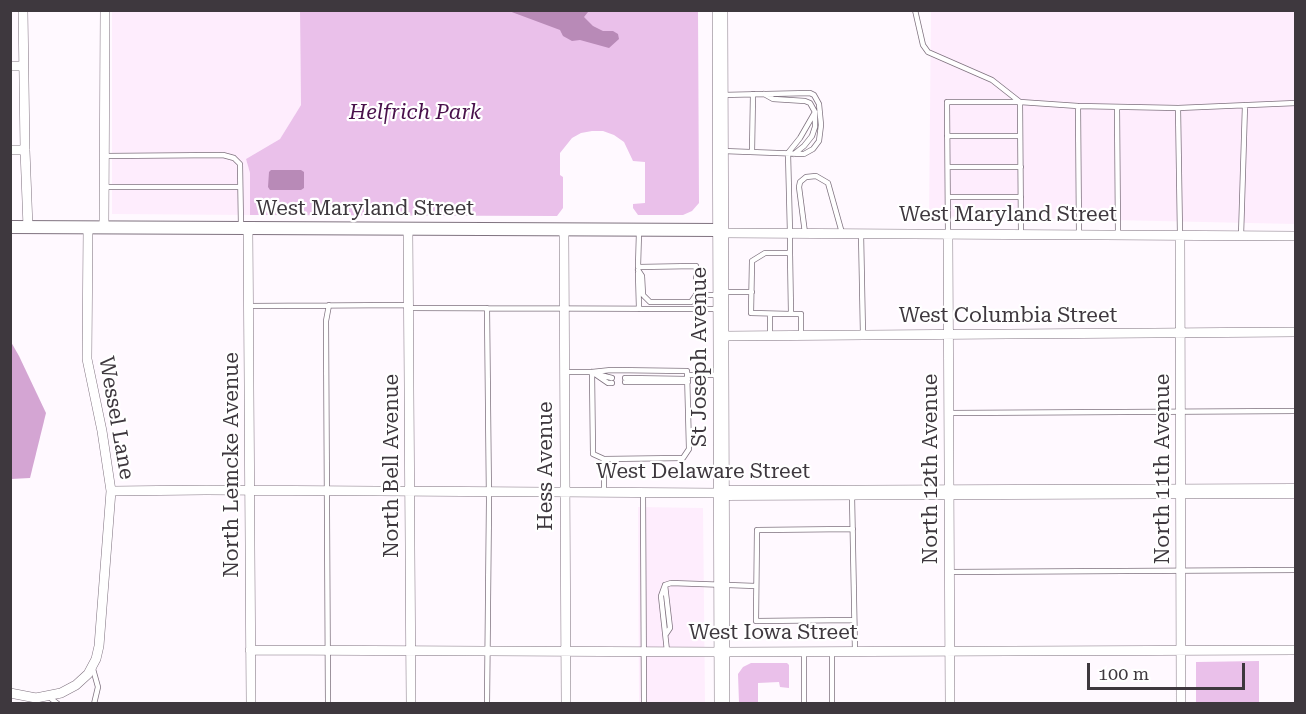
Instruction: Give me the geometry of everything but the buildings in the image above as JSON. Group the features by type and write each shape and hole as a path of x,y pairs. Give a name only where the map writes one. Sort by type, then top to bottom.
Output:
{"main road":[{"name":"St Joseph Avenue","path":"720,10 722,704"},
{"name":"West Delaware Street","path":"722,493 1296,491"}],"street":[{"path":"23,10 28,227"},
{"path":"104,227 105,10"},
{"path":"10,66 23,66"},
{"path":"10,150 25,150"},
{"name":"Wessel Lane","path":"88,227 87,359 102,431 111,491 99,646 93,667"},
{"name":"North Lemcke Avenue","path":"244,227 249,306 251,704"},
{"name":"West Maryland Street","path":"10,228 639,229 805,233 1296,236"},
{"name":"North Bell Avenue","path":"408,229 411,704"},
{"name":"Hess Avenue","path":"564,229 566,704"},
{"name":"North 12th Avenue","path":"948,234 950,704"},
{"name":"North 11th Avenue","path":"1180,235 1181,704"},
{"name":"West Columbia Street","path":"720,336 1296,332"},
{"name":"West Delaware Street","path":"111,491 722,493"},
{"name":"West Iowa Street","path":"250,650 723,652 1296,650"},
{"path":"10,693 36,698 49,697 76,685 93,667"}],"lane":[{"path":"915,10 923,45 928,52 992,80 1020,102"},
{"path":"720,95 810,93 814,95 819,104 821,125 819,141 813,149 804,154 720,151"},
{"path":"752,152 753,94"},
{"path":"764,94 773,99 805,100 810,103 814,112 815,126 812,136 804,146 791,153"},
{"path":"948,234 947,102 1020,102 1178,108 1296,103"},
{"path":"1020,102 1021,234"},
{"path":"1241,236 1245,105"},
{"path":"1078,106 1078,234"},
{"path":"1117,107 1118,234"},
{"path":"1178,108 1180,235"},
{"path":"791,314 791,153 814,112"},
{"path":"947,136 1020,136"},
{"path":"105,156 223,155 234,158 240,164 244,227"},
{"path":"948,167 1021,167"},
{"path":"805,233 799,187 800,182 807,177 816,176 828,183 842,233"},
{"path":"105,187 240,187"},
{"path":"948,197 1021,197"},
{"path":"639,229 639,309"},
{"path":"861,233 863,335"},
{"path":"790,253 765,253 752,261 751,314 801,314 801,334"},
{"path":"696,266 696,295 692,302 650,302 643,295 642,276 638,269 696,266"},
{"path":"249,306 639,309 721,299 752,292"},
{"path":"696,295 721,299"},
{"path":"328,704 326,321 329,305"},
{"path":"487,308 487,704"},
{"path":"770,314 770,334"},
{"path":"564,372 611,370 687,377"},
{"path":"592,372 608,383 612,380"},
{"path":"592,372 593,454 604,459 683,458 689,449 687,377"},
{"path":"625,380 721,375"},
{"path":"949,413 1296,411"},
{"path":"604,459 604,493"},
{"path":"643,493 644,704"},
{"path":"852,493 855,651"},
{"path":"853,529 757,530 756,621 854,620"},
{"path":"950,572 1296,570"},
{"path":"667,651 661,596 665,585 671,583 756,586"},
{"path":"804,651 804,704"},
{"path":"832,651 832,704"},
{"path":"93,667 98,687 94,704"},
{"path":"49,697 58,704"}],"shaded area":[{"path":"112,11 300,11 301,105 280,139 246,159 250,173 250,215 112,214"},
{"path":"509,11 586,11 588,12 584,17 593,26 603,31 613,31 618,34 619,39 609,48 580,40 572,41 563,36 560,30"},
{"path":"931,11 1295,11 1295,224 929,216"},
{"path":"271,170 301,170 304,172 304,188 301,190 270,190 268,187"},
{"path":"11,342 46,413 30,478 11,479"},
{"path":"638,507 703,508 705,703 639,703"}],"green space":[{"name":"Helfrich Park","path":"300,11 698,11 699,203 692,211 683,215 638,215 633,204 645,203 645,162 633,161 624,142 614,135 603,131 592,131 572,138 560,153 563,208 557,216 250,215 250,173 246,159 280,139 301,105"},
{"path":"1259,661 1259,703 1196,703 1196,662"},
{"path":"751,663 787,663 789,665 789,688 780,687 779,682 758,683 758,703 739,703 738,674 743,667"}]}
